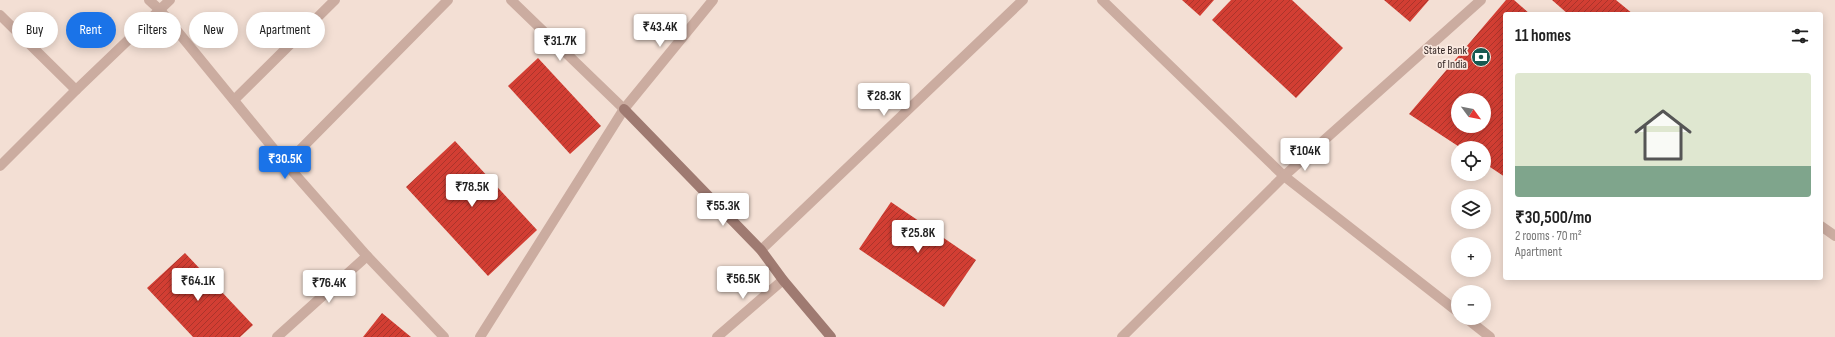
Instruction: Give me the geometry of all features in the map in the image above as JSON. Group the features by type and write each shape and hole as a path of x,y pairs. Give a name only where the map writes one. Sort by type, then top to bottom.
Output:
{"street":[{"path":"149,0 160,10 286,164 367,256 444,337"},
{"path":"0,166 76,90 170,0"},
{"path":"234,100 335,0"},
{"path":"286,164 448,0"},
{"path":"511,0 624,109 761,250 783,280 831,337"},
{"path":"480,337 624,109 713,0"},
{"path":"761,250 1023,0"},
{"path":"1102,0 1284,176 1451,307"},
{"path":"1122,337 1284,176 1481,0"},
{"path":"0,14 76,90"},
{"path":"1823,227 1835,236"},
{"path":"277,337 367,256"},
{"path":"717,337 783,280"},
{"path":"1475,325 1490,337"}],"building":[{"path":"1182,0 1214,0 1200,16"},
{"path":"1231,0 1292,0 1343,48 1296,98 1212,20"},
{"path":"1384,0 1429,0 1410,22"},
{"name":"State Bank of India","path":"1506,0 1514,0 1528,12 1503,12 1503,176 1491,168 1491,141 1451,141 1409,114"},
{"path":"1552,0 1616,0 1631,12 1566,12"},
{"path":"538,58 601,126 570,154 508,86"},
{"path":"455,141 537,230 488,276 406,187"},
{"path":"891,202 976,260 944,307 859,249"},
{"path":"185,253 253,325 240,337 193,337 147,288"},
{"path":"382,313 411,337 363,337"}],"place":[{"name":"State Bank of India","path":"1481,57"}]}
